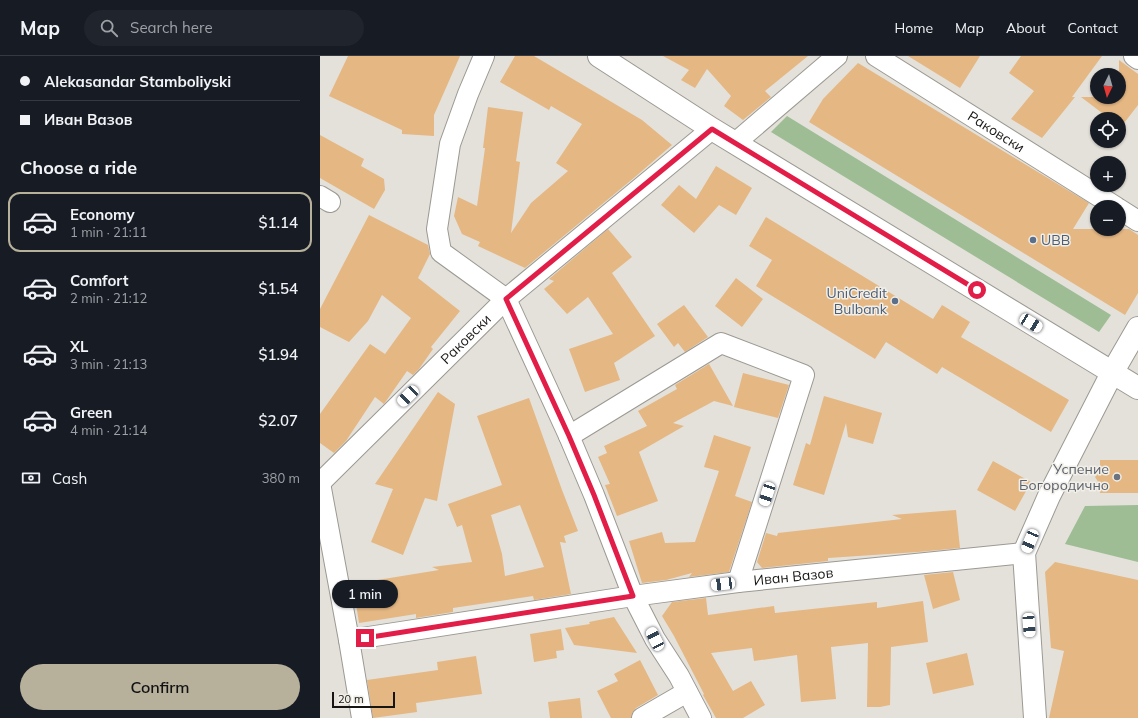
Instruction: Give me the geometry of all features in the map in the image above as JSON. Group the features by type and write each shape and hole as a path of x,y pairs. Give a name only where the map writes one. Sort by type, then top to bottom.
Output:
{"main road":[{"path":"599,56 712,129 1138,388"},
{"path":"1035,718 1024,553 1049,496 1112,373 1138,328"}],"street":[{"path":"484,56 468,94 450,144 437,229 441,252 506,299 569,436 594,495 633,596 655,639 701,718"},
{"path":"735,143 837,56"},
{"name":"Раковски","path":"876,56 1105,200"},
{"path":"1134,56 1138,59"},
{"name":"Раковски","path":"320,483 506,299 712,129"},
{"path":"1126,213 1138,221"},
{"path":"569,436 721,343 804,375 738,582"},
{"path":"320,483 362,718"},
{"name":"Иван Вазов","path":"349,640 633,596 738,582 1024,553"},
{"path":"642,718 687,692"}],"green space":[{"path":"787,116 1111,315 1099,332 771,132"},
{"path":"1138,505 1138,562 1065,544 1085,506"}],"building":[{"path":"348,56 460,56 434,115 434,136 402,134 402,130 329,96"},
{"path":"515,56 534,56 642,120 672,145 525,268 478,246 480,242 462,234 454,216 458,197 477,206 485,148 483,148 488,107 523,112 516,161 520,162 511,233 531,203 568,171 556,163 582,124 551,106 549,110 500,82"},
{"path":"663,56 808,56 765,91 771,97 743,120 724,106 731,96 707,69 695,88 681,80 689,70"},
{"path":"908,56 980,56 960,88"},
{"path":"1021,56 1102,56 1093,68 1090,68 1090,72 1072,97 1075,97 1042,138 1011,119 1034,91 1009,73"},
{"path":"1119,60 1138,74 1138,105 1126,121 1126,112 1101,112 1090,104 1126,104 1126,68 1119,68"},
{"path":"858,63 1089,203 1073,229 1090,229 1090,236 1126,236 1126,229 1129,229 1138,235 1138,293 1125,315 809,122 823,99"},
{"path":"1081,97 1090,97 1090,104"},
{"path":"320,135 364,159 361,166 384,179 385,190 374,209 320,178"},
{"path":"716,166 752,188 736,215 719,205 694,233 661,205 679,185 696,199"},
{"path":"369,215 428,245 430,254 418,278 460,311 431,347 433,349 419,369 413,375 407,371 384,404 375,397 346,441 334,453 320,443 320,414 370,344 385,354 411,318 382,295 368,321 349,342 320,327 320,309"},
{"path":"766,217 933,319 942,305 970,322 961,337 1069,400 1051,432 942,367 937,374 886,342 875,359 756,286 772,260 749,246"},
{"path":"608,229 632,257 612,273 655,336 614,363 620,380 585,392 569,349 613,334 588,297 567,314 544,289 554,281 549,279"},
{"path":"736,278 763,299 742,327 715,306"},
{"path":"684,305 708,337 685,352 678,343 674,347 657,324"},
{"path":"709,364 733,406 714,401 673,423 684,426 639,452 658,501 617,516 605,485 610,484 598,457 607,453 604,446 647,426 638,411 677,389 675,385"},
{"path":"743,373 789,385 778,418 734,407"},
{"path":"438,392 455,404 437,501 425,498 403,555 371,542 393,489 375,484"},
{"path":"824,396 882,413 873,444 848,437 846,423 824,495 793,485 806,443 810,445"},
{"path":"529,398 578,531 564,536 566,543 560,542 571,594 534,600 533,596 453,608 453,612 416,618 416,614 359,623 353,584 439,570 432,567 472,562 462,525 457,527 448,504 502,485 477,416","holes":["520,505 544,567 505,576 502,554 491,515"]},
{"path":"714,435 751,447 735,496 752,502 729,572 689,577 692,573 666,580 642,583 629,541 662,532 665,543 695,542 719,471 704,467"},
{"name":"Успение Богородично","path":"1100,460 1138,460 1138,493 1100,493 1099,483 1095,477 1100,472"},
{"path":"993,461 1031,482 1015,511 977,490"},
{"path":"956,510 960,548 828,558 828,561 762,568 757,562 766,533 777,536 778,533 902,519 892,515"},
{"path":"1055,562 1138,580 1138,718 1049,718 1064,651 1051,648 1045,572"},
{"path":"953,572 960,600 933,609 924,575"},
{"path":"706,598 708,615 774,606 775,613 877,602 877,608 923,601 928,642 891,647 890,705 880,707 867,707 868,643 831,647 836,699 801,702 797,655 754,661 752,648 711,653 733,691 751,681 765,705 743,718 716,718 674,636 662,616 672,602"},
{"path":"614,617 637,653 574,645 565,628 590,624 589,622"},
{"path":"561,629 564,650 556,651 557,658 534,662 530,634"},
{"path":"967,653 974,685 933,694 926,663"},
{"path":"476,656 482,694 416,703 417,712 373,718 367,680 438,670 437,662"},
{"path":"640,660 658,695 636,708 632,713 631,718 611,718 597,691 618,681 614,674"},
{"path":"580,698 582,718 550,718 548,702"}],"place":[{"name":"UBB","path":"1033,240"},
{"name":"UniCredit Bulbank","path":"895,301"},
{"name":"Успение Богородично","path":"1117,477"}],"route":[{"path":"365,638 633,596 594,495 569,436 506,299 712,129 977,290"}]}
